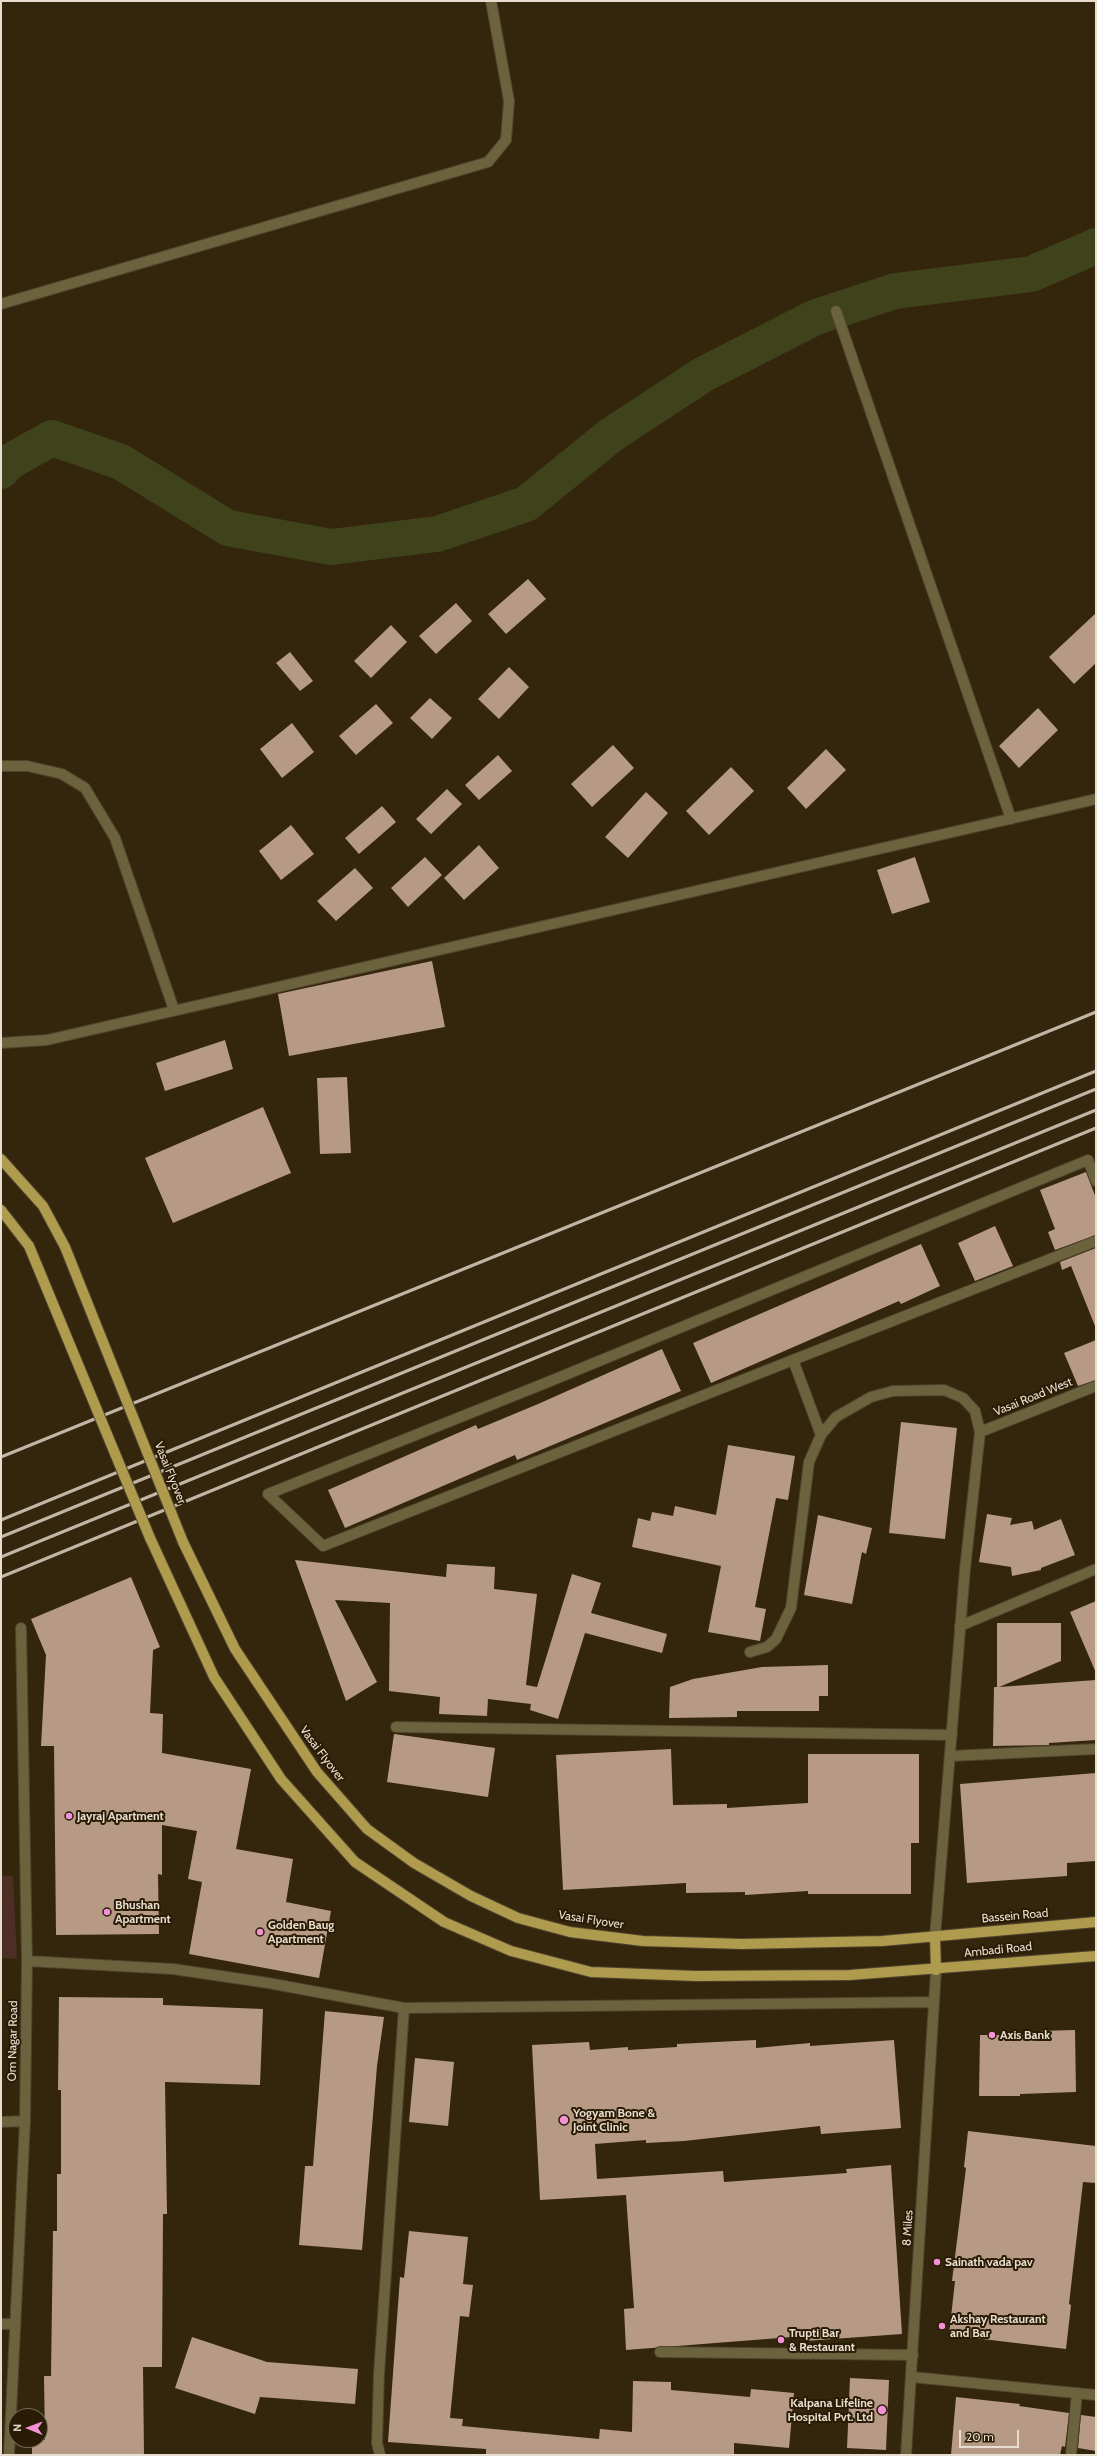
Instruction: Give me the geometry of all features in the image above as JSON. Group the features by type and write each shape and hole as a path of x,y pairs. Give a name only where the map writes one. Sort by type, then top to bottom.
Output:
{"main road":[{"name":"Vasai Flyover","path":"1,1159 43,1206 65,1247 183,1542 235,1649 317,1772 367,1829 414,1862 471,1896 518,1918 570,1932 644,1941 742,1944 870,1941 936,1937"},
{"path":"1,1210 30,1246 150,1538 214,1677 281,1779 355,1862 444,1922 511,1951 591,1972 786,1977 936,1970 936,1937"},
{"name":"Bassein Road","path":"936,1937 1096,1922"},
{"name":"Ambadi Road","path":"936,1970 1096,1956"}],"street":[{"path":"1,304 488,162 506,140 509,101 491,1"},
{"path":"836,311 1011,819"},
{"path":"1,766 27,766 62,774 85,788 115,838 174,1010"},
{"path":"1,1042 47,1040 1096,799"},
{"path":"1096,1181 1092,1158 268,1494 323,1546 1096,1241"},
{"path":"794,1360 821,1435"},
{"name":"Vasai Road West","path":"980,1432 1096,1386"},
{"path":"750,1652 767,1647 776,1639 791,1608 808,1462 821,1435 836,1417 871,1397 893,1391 921,1389 944,1390 963,1398 975,1412 980,1432 960,1626 951,1756 942,1842 936,1937"},
{"path":"960,1626 1096,1569"},
{"name":"Om Nagar Road","path":"9,2455 25,2122 27,1962 21,1628"},
{"path":"396,1727 952,1736"},
{"path":"951,1756 1096,1749"},
{"path":"27,1962 173,1969 268,1983 404,2008 934,2002 936,1970"},
{"name":"8 Miles","path":"906,2455 934,2002"},
{"path":"380,2455 377,2443 379,2374 404,2008"},
{"path":"1,2122 25,2122"},
{"path":"1,2324 15,2324"},
{"path":"660,2352 913,2355"},
{"path":"912,2377 1096,2395"},
{"path":"1071,2455 1077,2393"}],"shaded area":[{"path":"1,1876 13,1876 17,1959 1,1958"}],"building":[{"path":"528,579 546,599 506,634 488,614"},
{"path":"456,603 472,621 436,654 419,636"},
{"path":"1096,613 1096,663 1074,684 1049,657"},
{"path":"391,625 407,642 371,678 354,661"},
{"path":"290,652 313,681 300,691 276,663"},
{"path":"509,667 529,687 499,719 478,699"},
{"path":"430,698 452,718 432,739 410,718"},
{"path":"376,704 393,723 356,755 339,736"},
{"path":"1038,708 1058,730 1019,768 999,746"},
{"path":"292,723 314,752 282,778 260,749"},
{"path":"613,745 634,768 592,807 571,784"},
{"path":"826,749 846,770 806,809 787,788"},
{"path":"498,755 512,771 479,800 465,785"},
{"path":"731,767 754,791 709,835 686,811"},
{"path":"447,789 462,804 431,834 416,819"},
{"path":"646,792 668,813 628,858 605,837"},
{"path":"382,806 396,822 359,854 345,838"},
{"path":"291,825 314,854 281,880 259,851"},
{"path":"479,845 499,868 464,900 444,878"},
{"path":"425,857 442,875 408,907 391,888"},
{"path":"915,857 930,902 892,914 877,870"},
{"path":"355,868 373,888 336,921 317,901"},
{"path":"432,961 445,1027 289,1056 278,994"},
{"path":"225,1040 233,1069 165,1091 156,1063"},
{"path":"347,1077 351,1153 320,1154 317,1078"},
{"path":"263,1107 291,1173 173,1223 145,1158"},
{"path":"1086,1172 1096,1198 1096,1235 1055,1250 1048,1232 1055,1229 1040,1190"},
{"path":"995,1226 1013,1266 975,1281 958,1243"},
{"path":"921,1244 940,1286 901,1304 899,1301 711,1383 693,1343"},
{"path":"1096,1248 1095,1326 1071,1266 1062,1270 1060,1262"},
{"path":"1096,1340 1096,1380 1078,1386 1064,1353"},
{"path":"662,1349 681,1391 517,1460 515,1455 345,1528 328,1490 476,1425 478,1429 538,1404"},
{"path":"901,1422 957,1428 945,1539 889,1533"},
{"path":"728,1445 795,1456 788,1500 776,1498 755,1607 766,1609 760,1641 708,1632 721,1566 632,1547 638,1518 650,1521 652,1512 673,1516 675,1506 716,1515"},
{"path":"987,1514 1012,1518 1010,1525 1032,1521 1034,1530 1061,1519 1075,1555 1041,1568 1041,1570 1012,1576 1011,1567 979,1562"},
{"path":"818,1515 872,1528 866,1554 862,1552 852,1604 804,1595"},
{"path":"295,1560 446,1577 447,1564 495,1567 494,1589 537,1594 526,1685 537,1687 572,1574 601,1583 591,1613 667,1634 662,1653 585,1633 558,1719 530,1710 531,1704 488,1699 487,1716 439,1714 440,1697 389,1691 390,1603 335,1600 377,1682 346,1701"},
{"path":"131,1577 160,1647 153,1650 150,1713 163,1714 162,1753 251,1769 236,1849 293,1859 286,1902 331,1911 319,1978 189,1954 202,1882 188,1879 197,1831 162,1825 162,1875 158,1874 159,1934 56,1935 54,1746 41,1746 46,1655 31,1619"},
{"path":"1096,1601 1096,1673 1070,1612"},
{"path":"997,1623 1061,1623 1061,1661 999,1687 1096,1680 1096,1740 1049,1743 1049,1745 993,1746 994,1687 997,1687"},
{"path":"828,1665 828,1696 819,1696 819,1711 737,1711 737,1717 669,1718 670,1687 693,1679 762,1667"},
{"path":"394,1734 495,1748 488,1797 387,1782"},
{"path":"671,1749 673,1805 727,1804 727,1808 808,1803 808,1754 919,1754 919,1843 911,1843 911,1894 808,1894 808,1891 745,1895 745,1892 686,1893 686,1883 563,1890 556,1755"},
{"path":"1096,1773 1096,1861 1067,1863 1067,1876 967,1883 960,1784"},
{"path":"59,1997 163,1998 163,2005 263,2009 260,2085 165,2082 167,2214 163,2214 162,2367 143,2367 144,2455 32,2455 32,2448 48,2448 48,2408 44,2408 44,2376 51,2376 53,2231 57,2231 57,2174 61,2174 61,2090 58,2090"},
{"path":"325,2011 384,2017 377,2066 362,2250 299,2245 305,2166 313,2166"},
{"path":"1075,2030 1076,2092 1020,2094 1020,2096 979,2096 980,2035 1038,2035 1038,2031"},
{"path":"756,2040 756,2048 810,2043 810,2046 894,2040 901,2128 821,2134 820,2126 684,2141 646,2143 646,2140 595,2144 597,2179 723,2171 724,2182 847,2173 846,2169 891,2165 902,2334 805,2341 805,2336 626,2350 624,2309 634,2308 626,2195 540,2200 532,2045 589,2042 590,2050 628,2047 628,2050 677,2047 677,2044"},
{"path":"415,2058 454,2062 448,2126 409,2122"},
{"path":"968,2131 1096,2146 1096,2183 1083,2182 1069,2304 1071,2305 1066,2349 949,2335 955,2281 952,2281 966,2168 964,2167"},
{"path":"409,2231 468,2237 463,2284 473,2285 469,2317 460,2316 450,2418 463,2419 462,2426 599,2439 600,2429 632,2432 633,2381 671,2382 671,2390 750,2397 751,2389 794,2393 789,2448 734,2443 734,2455 486,2455 486,2449 388,2442 400,2277 404,2278"},
{"path":"192,2337 267,2362 358,2369 355,2404 260,2397 255,2414 175,2388"},
{"path":"850,2378 889,2380 886,2450 847,2448"},
{"path":"956,2397 1020,2404 1019,2406 1069,2413 1065,2447 1062,2446 1060,2455 951,2455"},
{"path":"1081,2415 1096,2417 1096,2451 1078,2448"}],"waterway":[{"path":"1,471 9,462 52,438 121,462 228,528 331,547 437,534 526,504 611,435 704,374 816,317 895,291 1031,274 1096,246"}],"railway":[{"path":"1,1457 1096,1012"},
{"path":"1,1520 1096,1071"},
{"path":"1,1537 1096,1089"},
{"path":"1,1557 1096,1110"},
{"path":"1,1577 1096,1128"}],"place":[{"name":"Jayraj Apartment","path":"69,1816"},
{"name":"Bhushan Apartment","path":"107,1912"},
{"name":"Golden Baug Apartment","path":"260,1932"},
{"name":"Axis Bank","path":"992,2035"},
{"name":"Yogyam Bone & Joint Clinic","path":"564,2120"},
{"name":"Sainath vada pav","path":"937,2262"},
{"name":"Akshay Restaurant and Bar","path":"942,2326"},
{"name":"Trupti Bar & Restaurant","path":"781,2340"},
{"name":"Kalpana Lifeline Hospital Pvt. Ltd","path":"882,2410"}]}
